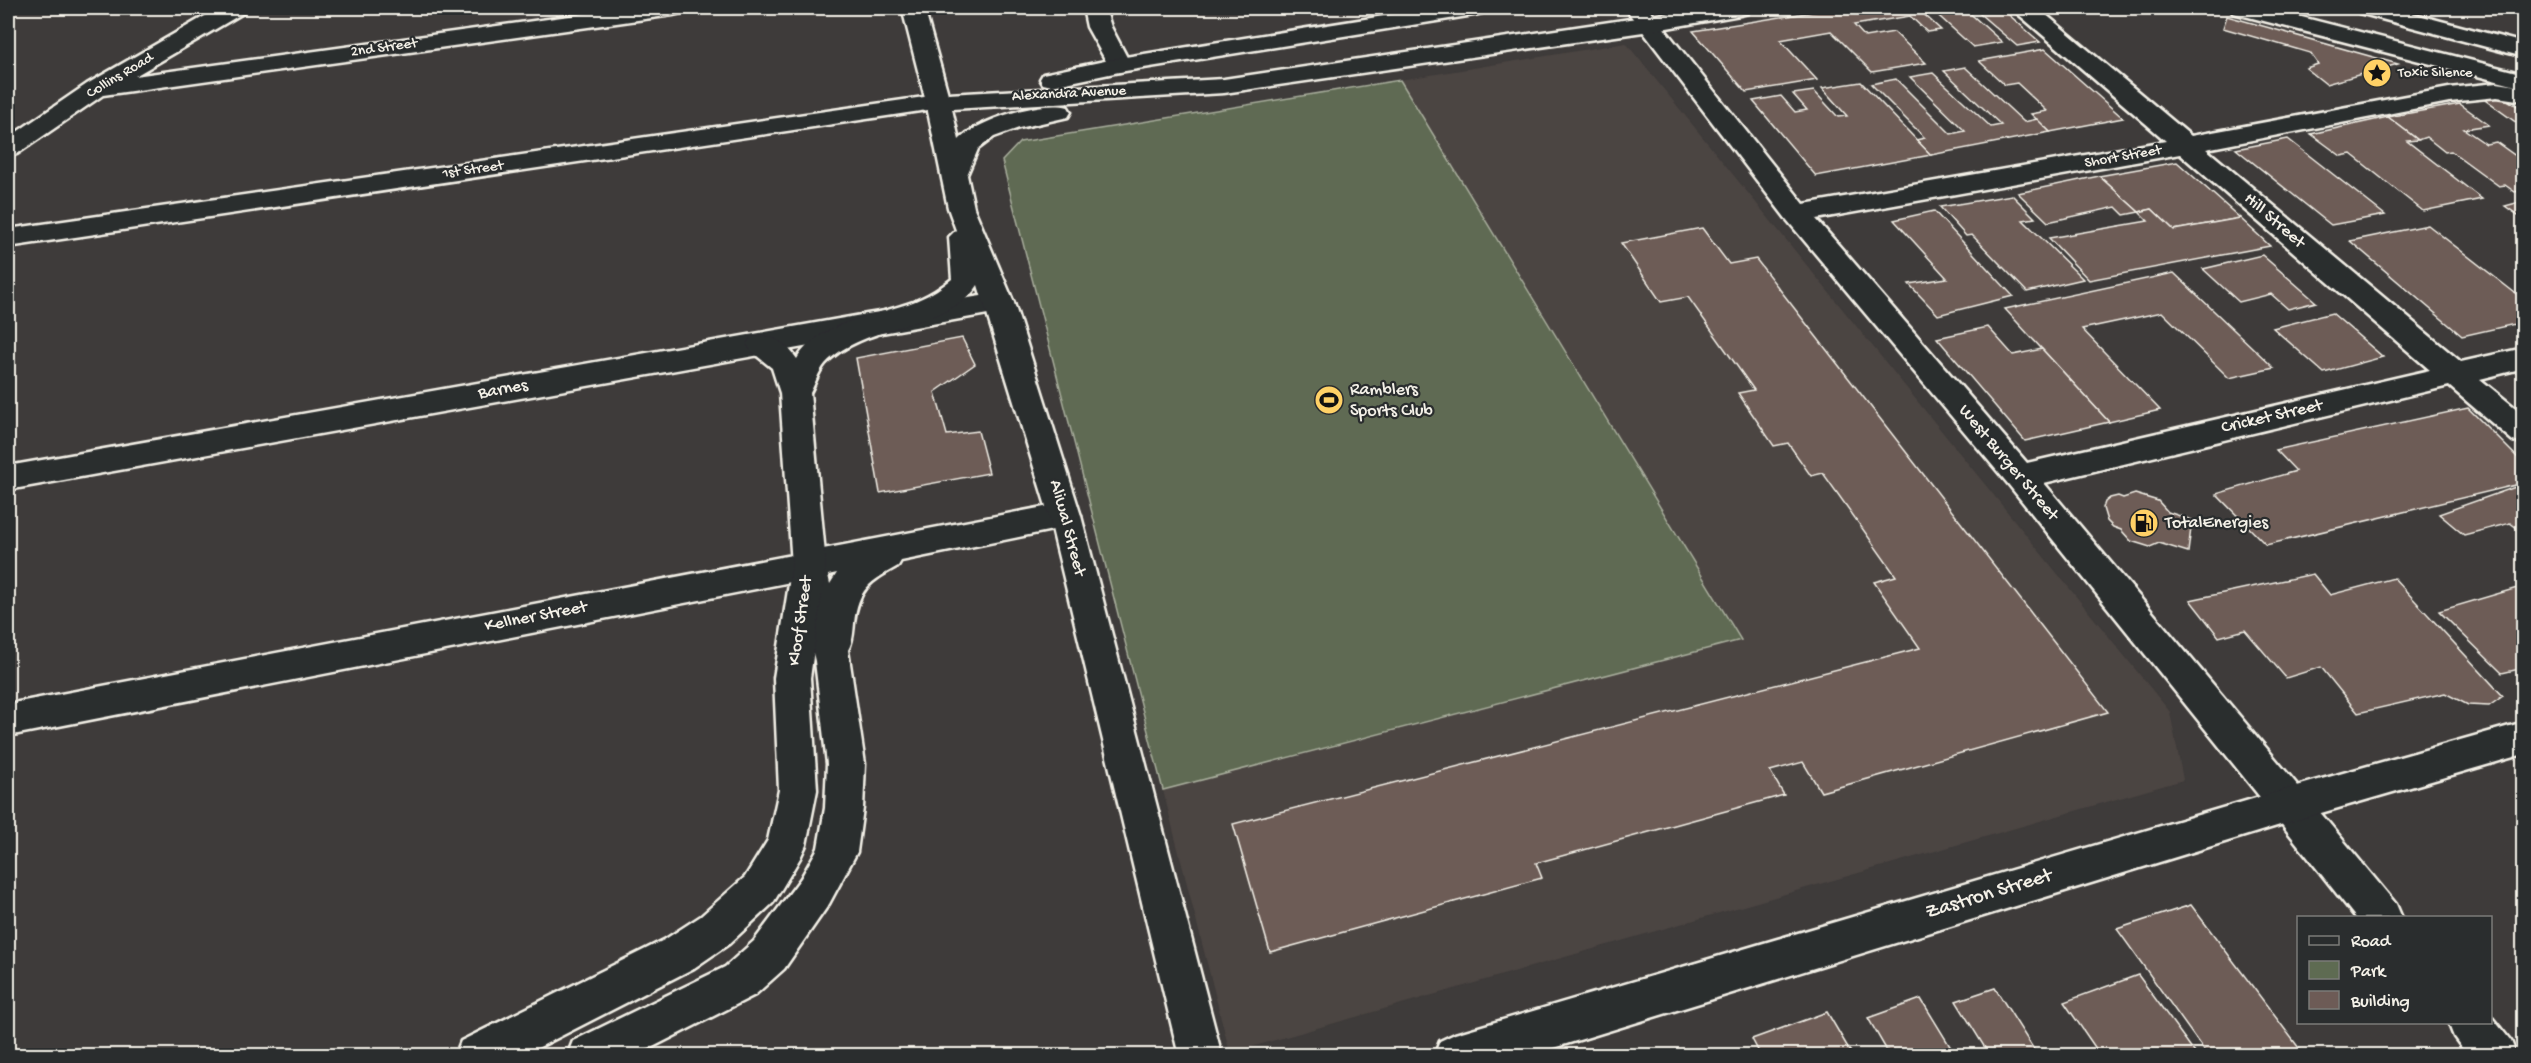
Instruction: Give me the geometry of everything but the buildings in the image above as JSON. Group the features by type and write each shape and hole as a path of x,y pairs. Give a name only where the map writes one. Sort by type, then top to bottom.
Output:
{"main road":[{"name":"Collins Road","path":"8,149 96,89 235,8"},
{"name":"2nd Street","path":"96,89 673,8"},
{"name":"Aliwal Street","path":"913,8 938,102 961,208 1000,303 1065,516 1201,1056"},
{"path":"1094,8 1099,27 1119,65"},
{"name":"Alexandra Avenue","path":"938,102 1119,65 1474,8"},
{"name":"Alexandra Avenue","path":"938,102 1224,86 1643,16 1740,8"},
{"name":"Hill Street","path":"2025,8 2523,433"},
{"path":"2241,8 2523,81"},
{"path":"2367,8 2523,50"},
{"name":"West Burger Street","path":"1643,16 1797,214 2020,477 2380,916"},
{"path":"2439,59 2449,94"},
{"path":"954,175 969,143 993,128 1010,122 1224,86"},
{"name":"Short Street","path":"1797,214 2186,145 2449,94 2497,90 2523,94"},
{"name":"1st Street","path":"8,238 938,102"},
{"path":"795,393 813,357 839,336 867,324 930,308 954,295 966,282 961,208"},
{"name":"Barnes","path":"8,478 867,324 1000,303"},
{"path":"761,344 777,352 788,367 795,393 809,565"},
{"name":"Cricket Street","path":"2020,477 2523,358"},
{"name":"Kellner Street","path":"8,720 1065,516"},
{"path":"833,661 837,610 841,595 850,580 864,568 907,547"},
{"name":"Kloof Street","path":"588,1056 740,981 769,955 815,891 837,852 844,808 846,764 833,661 809,565"},
{"name":"Kloof Street","path":"476,1056 679,954 715,930 759,890 786,845 798,790 792,678 809,565"},
{"name":"Zastron Street","path":"1455,1056 2290,805 2523,738"},
{"path":"2470,1024 2496,1056"}],"shaded area":[{"path":"1626,43 2170,712 2183,780 1230,1053 1163,790 1741,640 1400,80"}],"green space":[{"name":"Ramblers Sports Club","path":"1400,80 1741,640 1163,790 1002,161 1020,142"}],"place":[{"name":"Toxic Silence","path":"2377,73"},
{"name":"Ramblers Sports Club","path":"1329,400"},
{"name":"TotalEnergies","path":"2144,523"}]}
